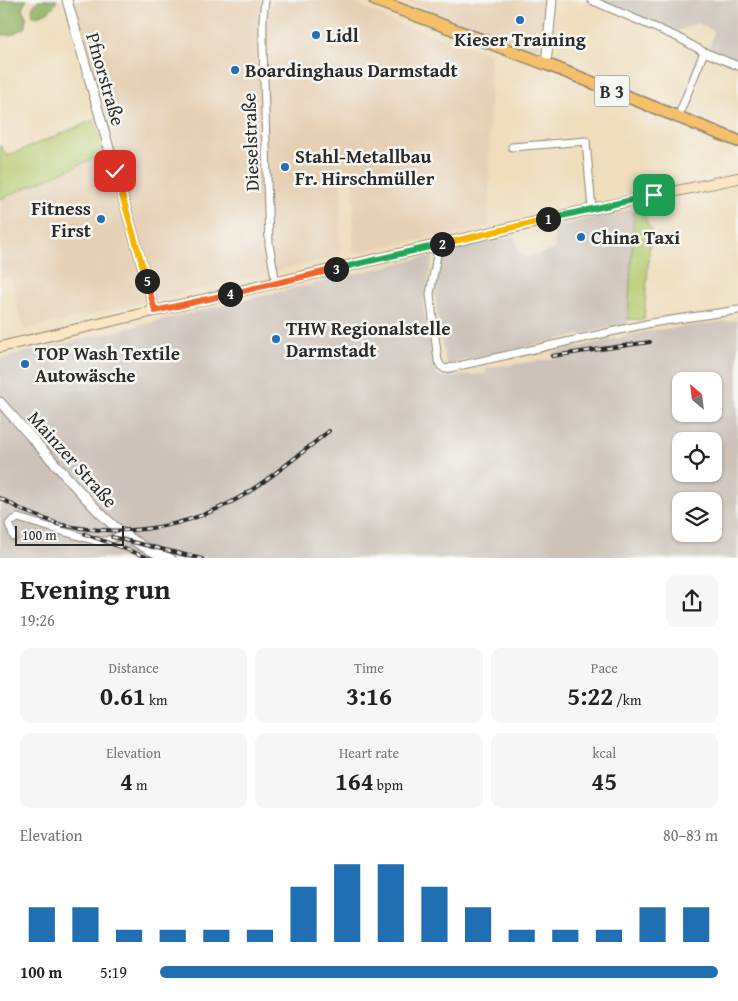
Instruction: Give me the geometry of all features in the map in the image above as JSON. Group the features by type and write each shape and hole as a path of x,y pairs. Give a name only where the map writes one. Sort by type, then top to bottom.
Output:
{"main road":[{"name":"B 3","path":"375,0 546,64 738,141"},
{"path":"0,347 592,209 738,178"}],"street":[{"name":"Pfnorstraße","path":"67,0 155,311"},
{"name":"Dieselstraße","path":"266,0 263,18 263,47 269,244 276,283"},
{"path":"546,64 552,0"},
{"path":"591,0 738,66"},
{"path":"678,117 704,52"},
{"path":"512,147 586,141 592,209"},
{"path":"435,245 436,255 430,294 438,361 445,369 651,323 738,310"},
{"name":"Mainzer Straße","path":"0,402 110,523 148,550 171,558"},
{"name":"Mainzer Straße","path":"14,537 9,526 12,521 20,519 96,541 111,540 124,534"}],"shaded area":[{"path":"74,0 261,0 266,19 274,0 349,0 403,26 490,54 489,226 353,253 354,169 342,169 340,256 23,330 11,276 0,278 0,199 117,149"},
{"path":"404,0 547,0 542,40 537,47 528,48"},
{"path":"601,0 738,0 738,62 709,48 714,31 697,23 674,33"},
{"path":"634,209 628,324 446,365 434,292 441,258 440,253 515,236 518,252 527,257 555,250 553,227"},
{"path":"434,255 423,307 437,375 443,378 486,374 486,368 553,359 552,353 649,331 738,320 738,558 0,558 0,359"}],"green space":[{"path":"3,0 27,0 22,8 26,17 26,27 11,35 3,35 0,31 0,2 3,2"},
{"path":"38,0 57,0 48,12 33,16 32,8"},
{"path":"94,120 104,154 0,199 0,145 7,156"},
{"path":"644,210 647,224 651,228 644,320 628,319 634,212"}],"railway":[{"path":"552,356 650,342"},
{"path":"57,524 106,530 130,530 153,528 199,516 222,507 244,495 329,431"},
{"path":"0,498 24,511 64,526"},
{"path":"85,534 149,558"},
{"path":"112,537 198,558"}],"place":[{"name":"Kieser Training","path":"520,20"},
{"name":"Lidl","path":"316,35"},
{"name":"Boardinghaus Darmstadt","path":"235,70"},
{"name":"Stahl-Metallbau Fr. Hirschmüller","path":"285,167"},
{"name":"Fitness First","path":"101,219"},
{"name":"China Taxi","path":"581,237"},
{"name":"THW Regionalstelle Darmstadt","path":"276,339"},
{"name":"TOP Wash Textile Autowäsche","path":"25,364"}],"route":[{"path":"115,171 155,311 654,195"}]}
